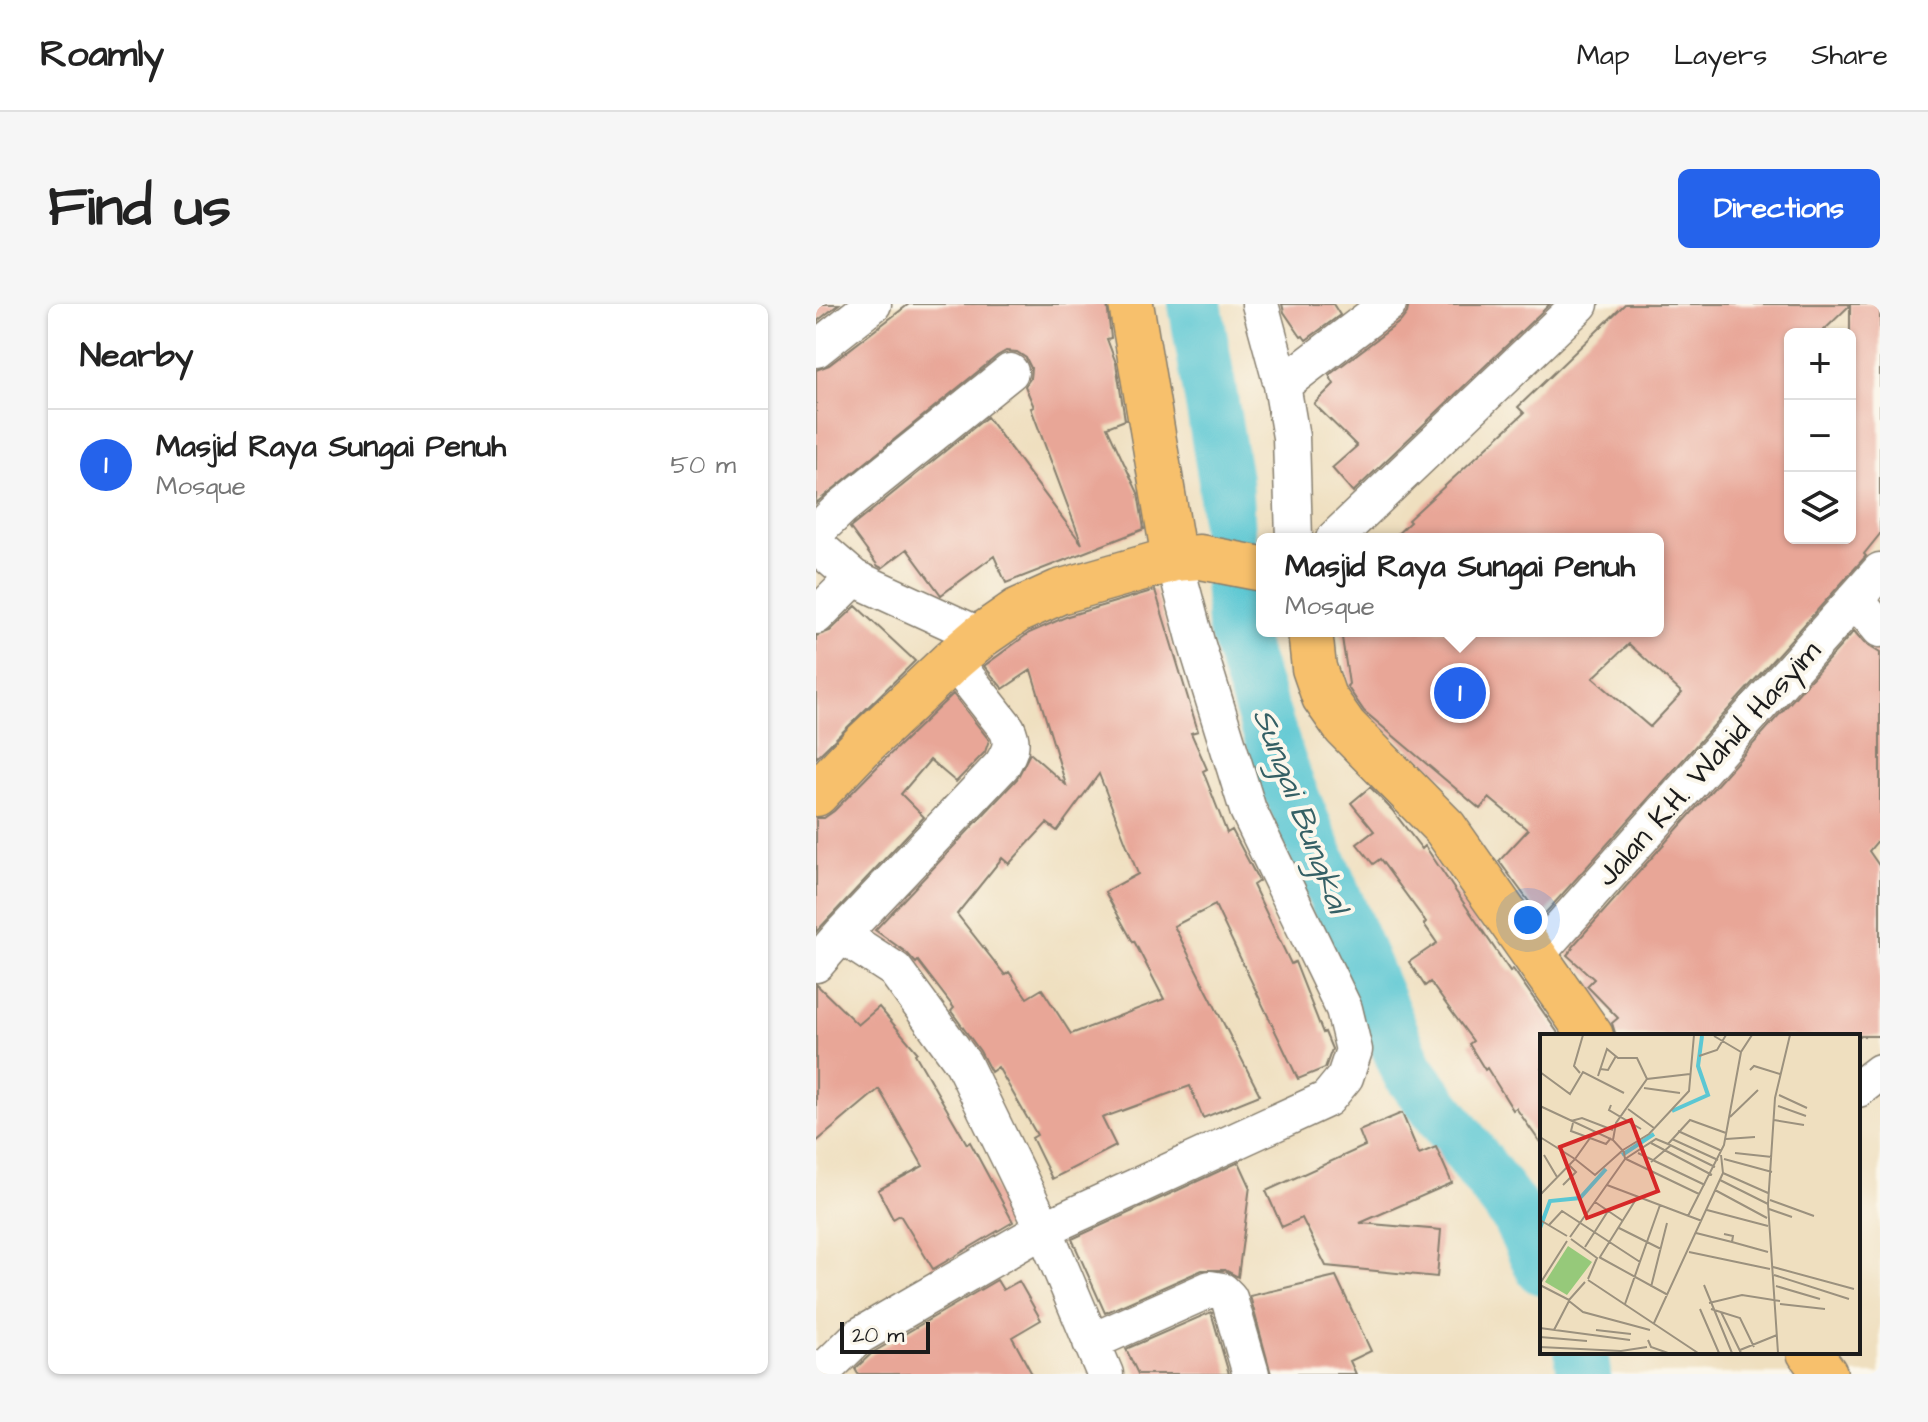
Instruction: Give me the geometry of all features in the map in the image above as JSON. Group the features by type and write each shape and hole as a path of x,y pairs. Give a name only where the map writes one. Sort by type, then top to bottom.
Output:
{"main road":[{"path":"1131,304 1187,558"},
{"path":"816,794 864,744 967,648 1017,611 1059,592 1187,558 1256,568"},
{"path":"1311,637 1314,668 1324,697 1345,727 1445,828 1590,1034"},
{"path":"1810,1354 1825,1374"}],"street":[{"path":"816,349 873,304"},
{"path":"1260,304 1282,385 1291,437 1294,533"},
{"path":"1282,385 1388,304"},
{"path":"1340,533 1580,304"},
{"path":"816,532 841,508 1010,372"},
{"path":"816,545 854,578 967,648 1012,739 1012,748 1002,765 816,964"},
{"path":"816,1369 820,1374 859,1336 1044,1229 1327,1099 1345,1077 1354,1050 1344,1009 1248,810 1196,642 1187,558"},
{"name":"Jalan K.H. Wahid Hasyim","path":"1536,955 1880,571"},
{"path":"816,616 854,578"},
{"path":"1855,599 1880,629"},
{"path":"841,935 895,970 963,1063 1044,1229 1098,1358 1210,1289 1222,1291 1229,1298 1251,1374"},
{"path":"1860,1087 1880,1072"}],"building":[{"path":"816,304 839,304 816,322"},
{"path":"909,304 1107,304 1111,338 1107,339 1116,363 1125,420 1107,427 1138,493 1144,529 1006,583 994,556 941,595 907,549 882,568 878,566 850,528 987,417 1082,544 1031,408 1034,407 1025,386 1030,379 1031,368 1026,358 1017,352 1006,351 997,356 816,503 816,370 829,365"},
{"path":"1282,304 1333,304 1340,315 1306,340 1284,312"},
{"path":"1409,304 1550,304 1353,492 1332,468 1357,446 1314,404 1334,384 1329,375 1401,321"},
{"path":"1625,304 1880,304 1880,534 1864,554 1866,556 1541,918 1499,861 1528,830 1489,798 1480,809 1364,711 1347,686 1342,637 1664,637 1664,533 1398,533 1410,522 1408,520 1524,413 1518,407","holes":["1629,644 1682,693 1650,727 1593,678"]},
{"path":"1155,590 1198,731 1191,733 1207,769 1203,771 1227,833 1232,830 1259,881 1253,885 1291,964 1295,962 1332,1049 1325,1068 1298,1079 1215,905 1174,926 1260,1095 1203,1118 1190,1086 1102,1118 1116,1146 1052,1179 1032,1138 1037,1135 998,1067 991,1072 951,1011 954,1008 918,961 916,963 875,930 1017,779 1030,753 1066,785 1031,670 1003,689 984,666 1029,633 1068,616","holes":["1099,774 1138,874 1105,892 1164,999 1071,1034 1042,989 1027,998 1009,972 1005,975 957,914 1002,858 1009,864 1047,823 1057,831"]},
{"path":"856,606 915,661 816,758 816,636 830,631"},
{"path":"1854,631 1864,643 1880,653 1880,838 1869,851 1880,867 1880,1036 1615,1034 1612,1023 1618,1018 1587,986 1594,979 1567,955"},
{"path":"953,694 989,740 985,752 956,782 930,760 901,794 924,817 816,932 816,818 824,818 834,811"},
{"path":"1370,787 1422,849 1425,846 1510,971 1513,969 1559,1034 1540,1034 1540,1142 1516,1108 1513,1110 1487,1068 1485,1070 1469,1044 1473,1041 1430,982 1425,986 1409,962 1437,943 1424,924 1426,922 1380,859 1373,864 1357,844 1374,831 1351,803"},
{"path":"816,984 858,1025 879,1007 917,1052 915,1054 967,1144 970,1142 1013,1222 933,1269 900,1215 893,1219 878,1190 923,1166 879,1089 816,1142"},
{"path":"1402,1113 1419,1154 1436,1147 1452,1183 1360,1223 1441,1230 1437,1277 1326,1266 1302,1218 1282,1227 1266,1191 1365,1146 1359,1131"},
{"path":"1239,1162 1250,1186 1238,1277 1225,1270 1202,1270 1105,1313 1072,1239"},
{"path":"1336,1276 1371,1351 1350,1361 1356,1374 1271,1374 1250,1296"},
{"path":"997,1280 1003,1290 1019,1281 1041,1320 1012,1337 1032,1374 858,1374 855,1369 872,1353"},
{"path":"1211,1312 1229,1374 1138,1374 1126,1349"}],"waterway":[{"name":"Sungai Bungkal","path":"1195,304 1225,480 1234,626 1285,779 1408,1071 1517,1215 1540,1264"},
{"name":"Sungai Bungkal","path":"1581,1354 1584,1374"}],"place":[{"name":"Masjid Raya Sungai Penuh","path":"1460,693"}]}
